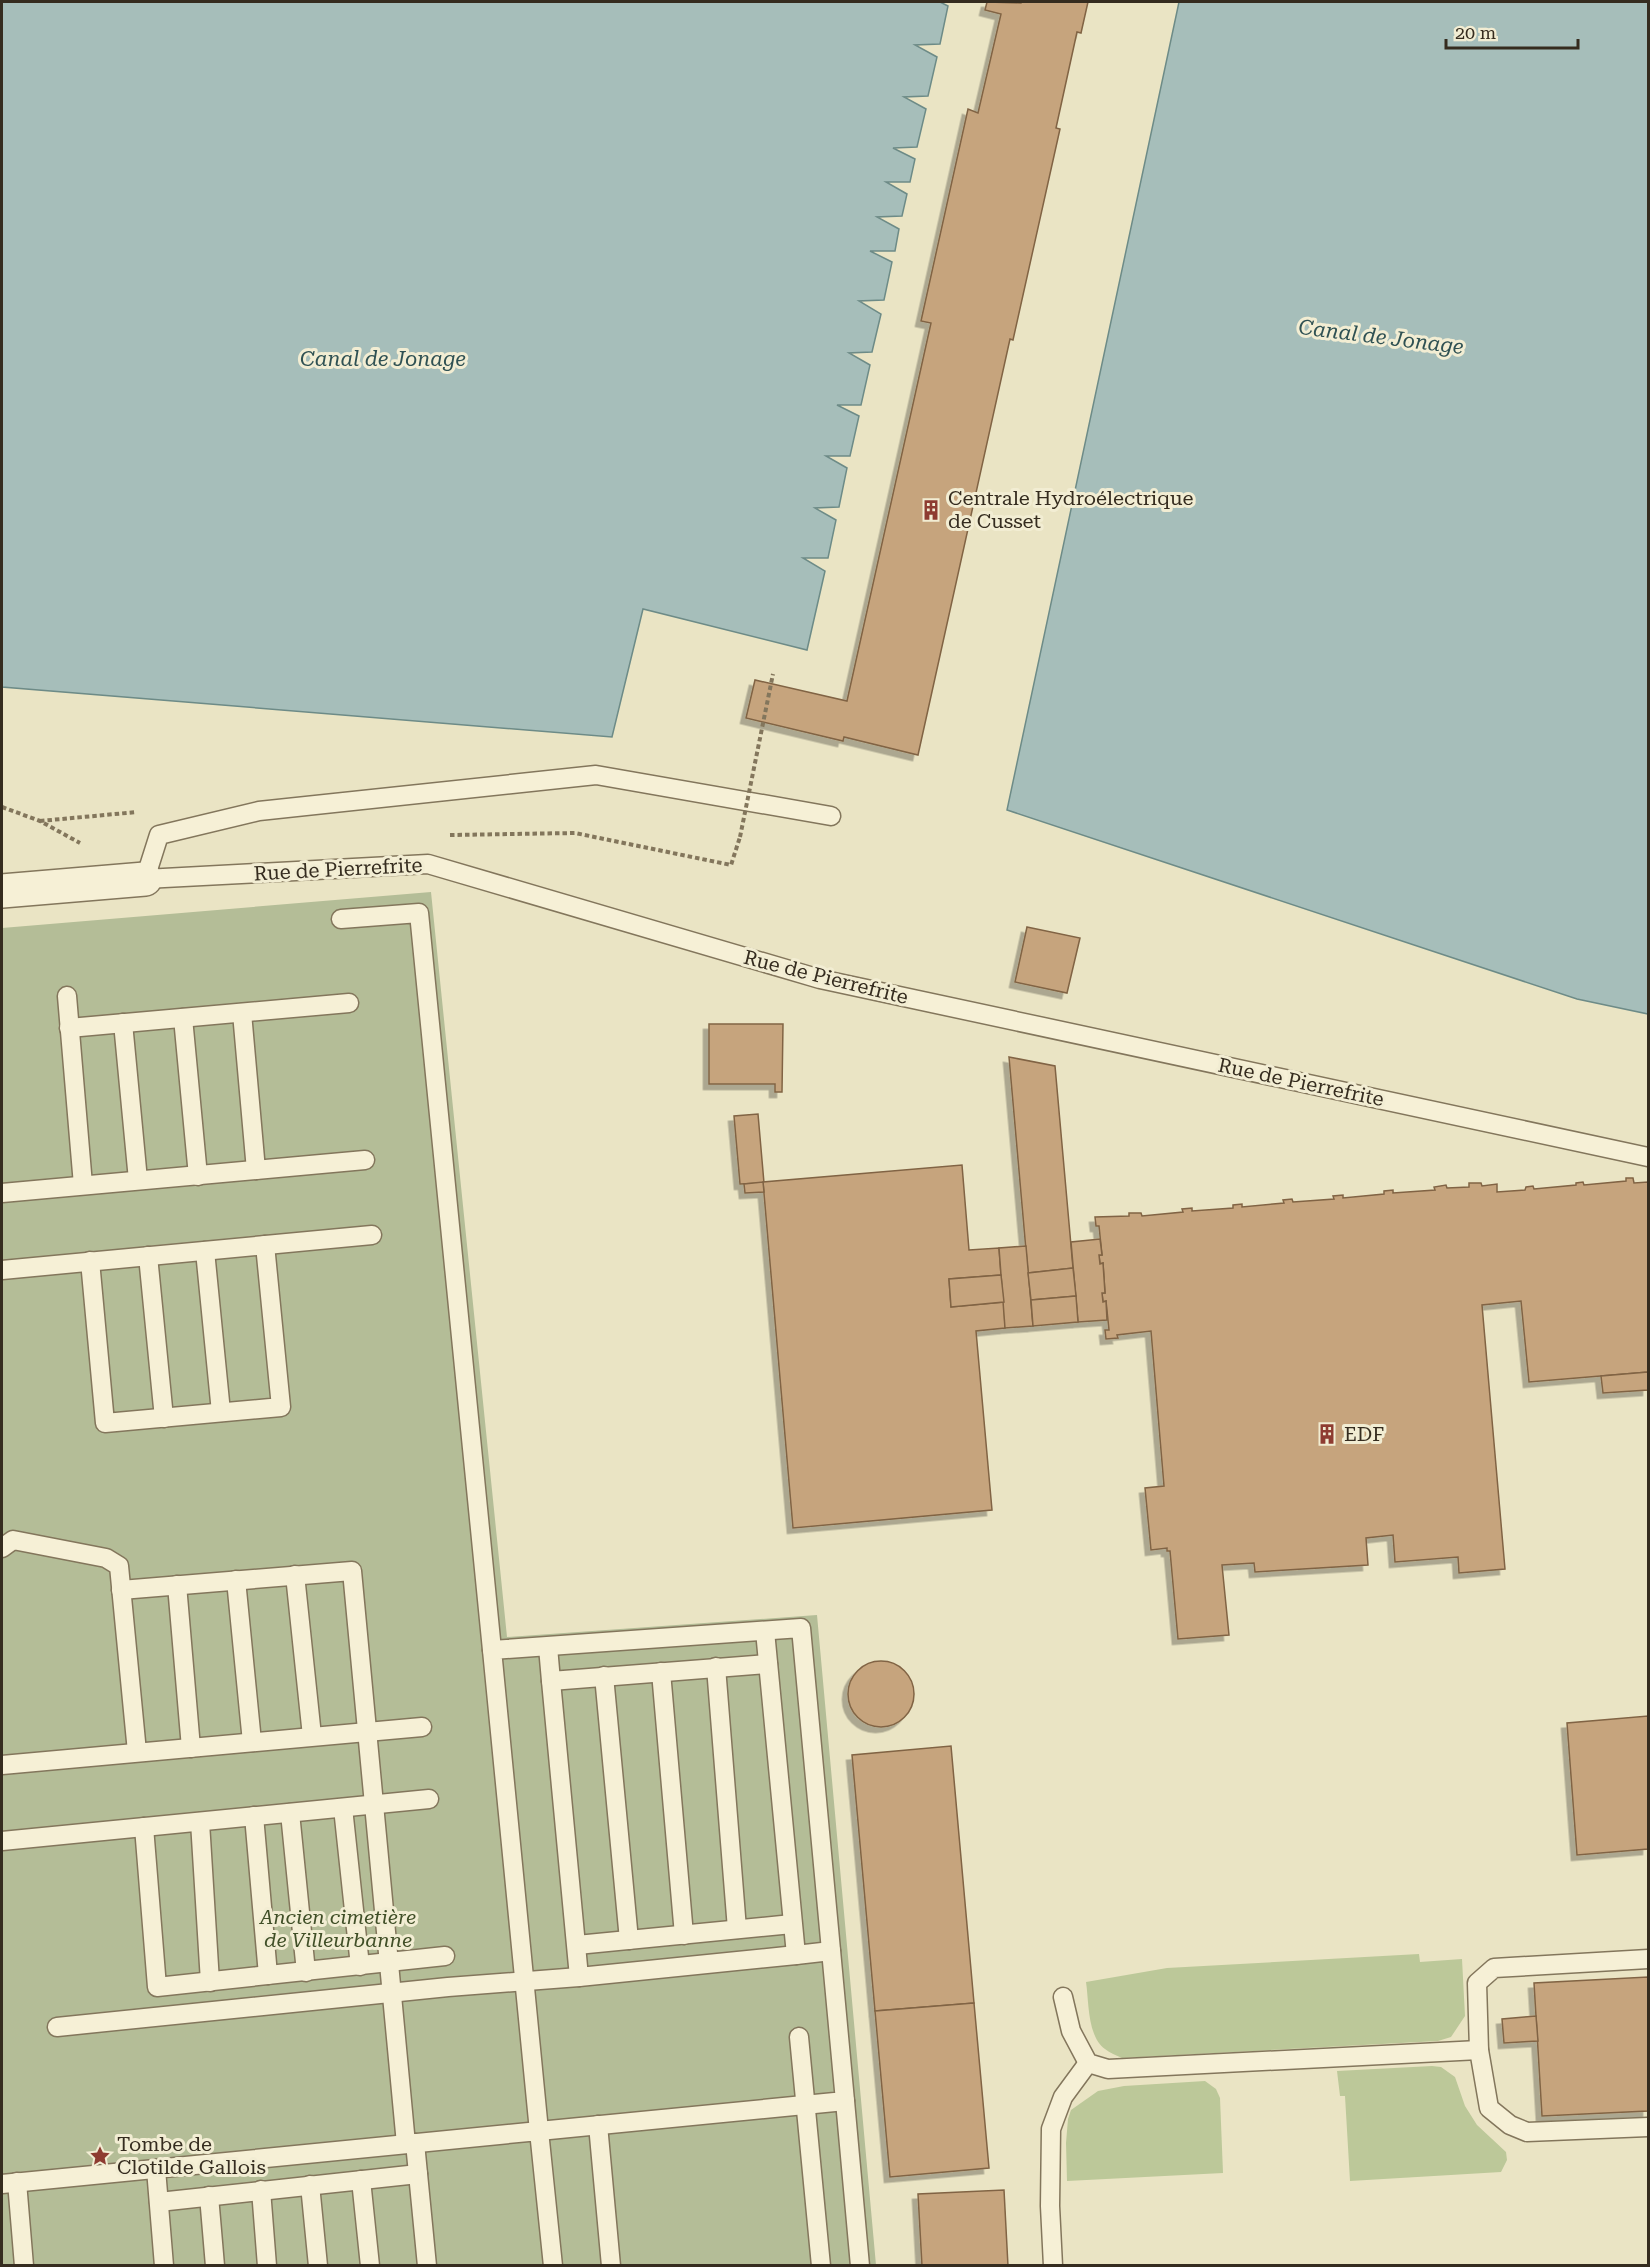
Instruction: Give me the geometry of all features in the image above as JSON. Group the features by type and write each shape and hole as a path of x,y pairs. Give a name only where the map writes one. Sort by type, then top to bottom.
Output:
{"street":[{"name":"Rue de Pierrefrite","path":"2,891 145,879"}],"lane":[{"path":"145,879 159,835 260,811 596,775 831,816"},
{"name":"Rue de Pierrefrite","path":"145,879 428,864 820,979 1648,1157"},
{"path":"341,919 419,913 553,2265"},
{"path":"67,996 83,1185"},
{"path":"69,1028 349,1003"},
{"path":"242,1012 256,1170"},
{"path":"183,1018 198,1176"},
{"path":"123,1023 138,1180"},
{"path":"2,1193 365,1160"},
{"path":"2,1270 372,1235"},
{"path":"90,1261 105,1423 164,1418 281,1407 265,1245"},
{"path":"205,1251 221,1412"},
{"path":"148,1256 164,1418"},
{"path":"2,1548 13,1540 106,1558 119,1566 137,1752"},
{"path":"121,1590 352,1571 392,1993 411,2143 418,2174 427,2265"},
{"path":"295,1575 312,1736"},
{"path":"236,1580 252,1742"},
{"path":"177,1585 191,1748"},
{"path":"492,1650 801,1628 860,2265"},
{"path":"765,1631 796,1955"},
{"path":"548,1647 579,1977"},
{"path":"551,1681 768,1664"},
{"path":"716,1667 737,1929"},
{"path":"661,1672 684,1935"},
{"path":"604,1676 629,1940"},
{"path":"2,1765 422,1727"},
{"path":"2,1841 429,1800"},
{"path":"344,1808 360,1966"},
{"path":"290,1813 306,1972"},
{"path":"254,1816 268,1975"},
{"path":"200,1822 210,1982"},
{"path":"144,1827 157,1987 445,1956"},
{"path":"577,1945 792,1924"},
{"path":"57,2027 831,1951"},
{"path":"1648,1959 1494,1968 1477,1983 1479,2050 1489,2108 1509,2126 1527,2132 1648,2127"},
{"path":"1064,1997 1071,2031 1088,2063 1108,2069 1479,2050"},
{"path":"799,2037 821,2265"},
{"path":"1053,2265 1050,2206 1051,2129 1063,2097 1088,2063"},
{"path":"24,2265 9,2183 845,2101"},
{"path":"598,2125 611,2265"},
{"path":"156,2169 164,2265"},
{"path":"159,2202 418,2174"},
{"path":"361,2180 369,2265"},
{"path":"310,2185 318,2265"},
{"path":"261,2190 267,2265"},
{"path":"209,2196 215,2265"}],"path":[{"path":"428,864 437,835 575,833 731,865 740,837 773,674"},
{"path":"2,807 40,821 87,847"}],"green space":[{"name":"Ancien cimetière de Villeurbanne","path":"431,892 507,1637 817,1615 876,2265 2,2266 2,928"},
{"path":"1419,1954 1420,1962 1462,1959 1465,2016 1451,2037 1438,2041 1122,2058 1099,2043 1090,2018 1086,1982 1167,1968"},
{"path":"1441,2067 1455,2077 1465,2106 1477,2125 1506,2152 1507,2160 1501,2172 1350,2181 1345,2096 1340,2096 1337,2071"},
{"path":"1205,2081 1216,2089 1220,2098 1223,2173 1067,2181 1066,2143 1071,2110 1098,2091 1124,2086"}],"water":[{"name":"Canal de Jonage","path":"2,2 940,2 948,6 940,44 915,45 937,57 928,96 904,97 926,109 917,147 893,148 915,159 910,182 886,182 907,194 902,216 877,217 899,229 895,251 870,251 892,262 884,300 859,301 881,314 872,352 849,353 870,365 861,405 837,405 859,416 850,456 826,456 847,468 839,507 815,508 836,520 828,558 803,558 825,571 807,650 643,609 612,737 2,687"},
{"name":"Canal de Jonage","path":"1179,2 1648,2 1648,1014 1577,999 1007,810"}],"building":[{"name":"Centrale Hydroélectrique de Cusset","path":"987,2 1088,2 1081,33 1077,32 1056,128 1060,129 1013,340 1010,339 918,755 844,737 843,741 746,718 755,680 847,701 931,323 921,321 968,109 978,113 1001,14 985,10"},
{"path":"1027,927 1080,938 1067,993 1015,982"},
{"path":"709,1024 783,1024 782,1092 775,1092 775,1084 709,1084"},
{"path":"1009,1057 1055,1066 1073,1268 1028,1273"},
{"path":"758,1114 764,1183 740,1184 734,1116"},
{"path":"962,1165 969,1250 999,1248 1001,1275 949,1279 951,1307 1004,1302 1005,1328 976,1331 992,1510 793,1528 763,1182"},
{"name":"EDF","path":"1626,1178 1633,1178 1634,1183 1648,1182 1648,1372 1529,1382 1521,1301 1482,1305 1505,1569 1459,1573 1458,1557 1395,1562 1393,1535 1366,1538 1368,1565 1255,1572 1254,1563 1222,1565 1229,1635 1178,1639 1170,1551 1167,1551 1167,1548 1151,1550 1145,1488 1164,1486 1151,1331 1117,1335 1118,1338 1106,1339 1105,1330 1109,1330 1106,1301 1103,1302 1102,1293 1105,1293 1103,1263 1100,1264 1099,1255 1102,1255 1099,1226 1096,1226 1095,1217 1129,1216 1129,1213 1141,1213 1142,1216 1183,1212 1182,1209 1192,1208 1192,1211 1233,1208 1233,1205 1242,1204 1242,1207 1284,1203 1283,1200 1292,1199 1293,1202 1334,1199 1333,1196 1343,1195 1343,1198 1384,1194 1384,1191 1393,1190 1393,1193 1435,1190 1434,1187 1446,1185 1447,1188 1469,1187 1469,1183 1481,1183 1482,1186 1497,1184 1497,1192 1525,1190 1526,1187 1533,1186 1534,1189 1576,1185 1576,1183 1583,1182 1584,1185 1626,1181"},
{"path":"763,1182 764,1192 745,1193 744,1184"},
{"path":"1100,1239 1102,1255 1099,1255 1100,1264 1103,1263 1105,1293 1102,1293 1103,1302 1106,1301 1107,1320 1078,1322 1071,1242"},
{"path":"1026,1246 1033,1326 1005,1328 999,1248"},
{"path":"1073,1268 1076,1296 1031,1300 1028,1273"},
{"path":"1001,1275 1004,1302 951,1307 949,1279"},
{"path":"1076,1296 1078,1322 1033,1326 1031,1300"},
{"path":"1648,1372 1648,1390 1603,1393 1601,1376"},
{"path":"881,1661 894,1664 904,1671 911,1681 914,1694 911,1707 904,1717 894,1724 881,1727 868,1724 858,1717 851,1707 848,1694 851,1681 858,1671 868,1664"},
{"path":"1648,1716 1648,1849 1577,1855 1567,1723"},
{"path":"951,1746 974,2003 875,2011 852,1755"},
{"path":"1648,1977 1648,2111 1542,2116 1534,1983"},
{"path":"974,2003 989,2168 890,2177 875,2011"},
{"path":"1536,2016 1538,2041 1504,2043 1502,2019"},
{"path":"1004,2190 1008,2266 922,2266 918,2194"}],"place":[{"name":"Centrale Hydroélectrique de Cusset","path":"931,510"},
{"name":"EDF","path":"1327,1434"},
{"name":"Tombe de Clotilde Gallois","path":"100,2156"}]}
